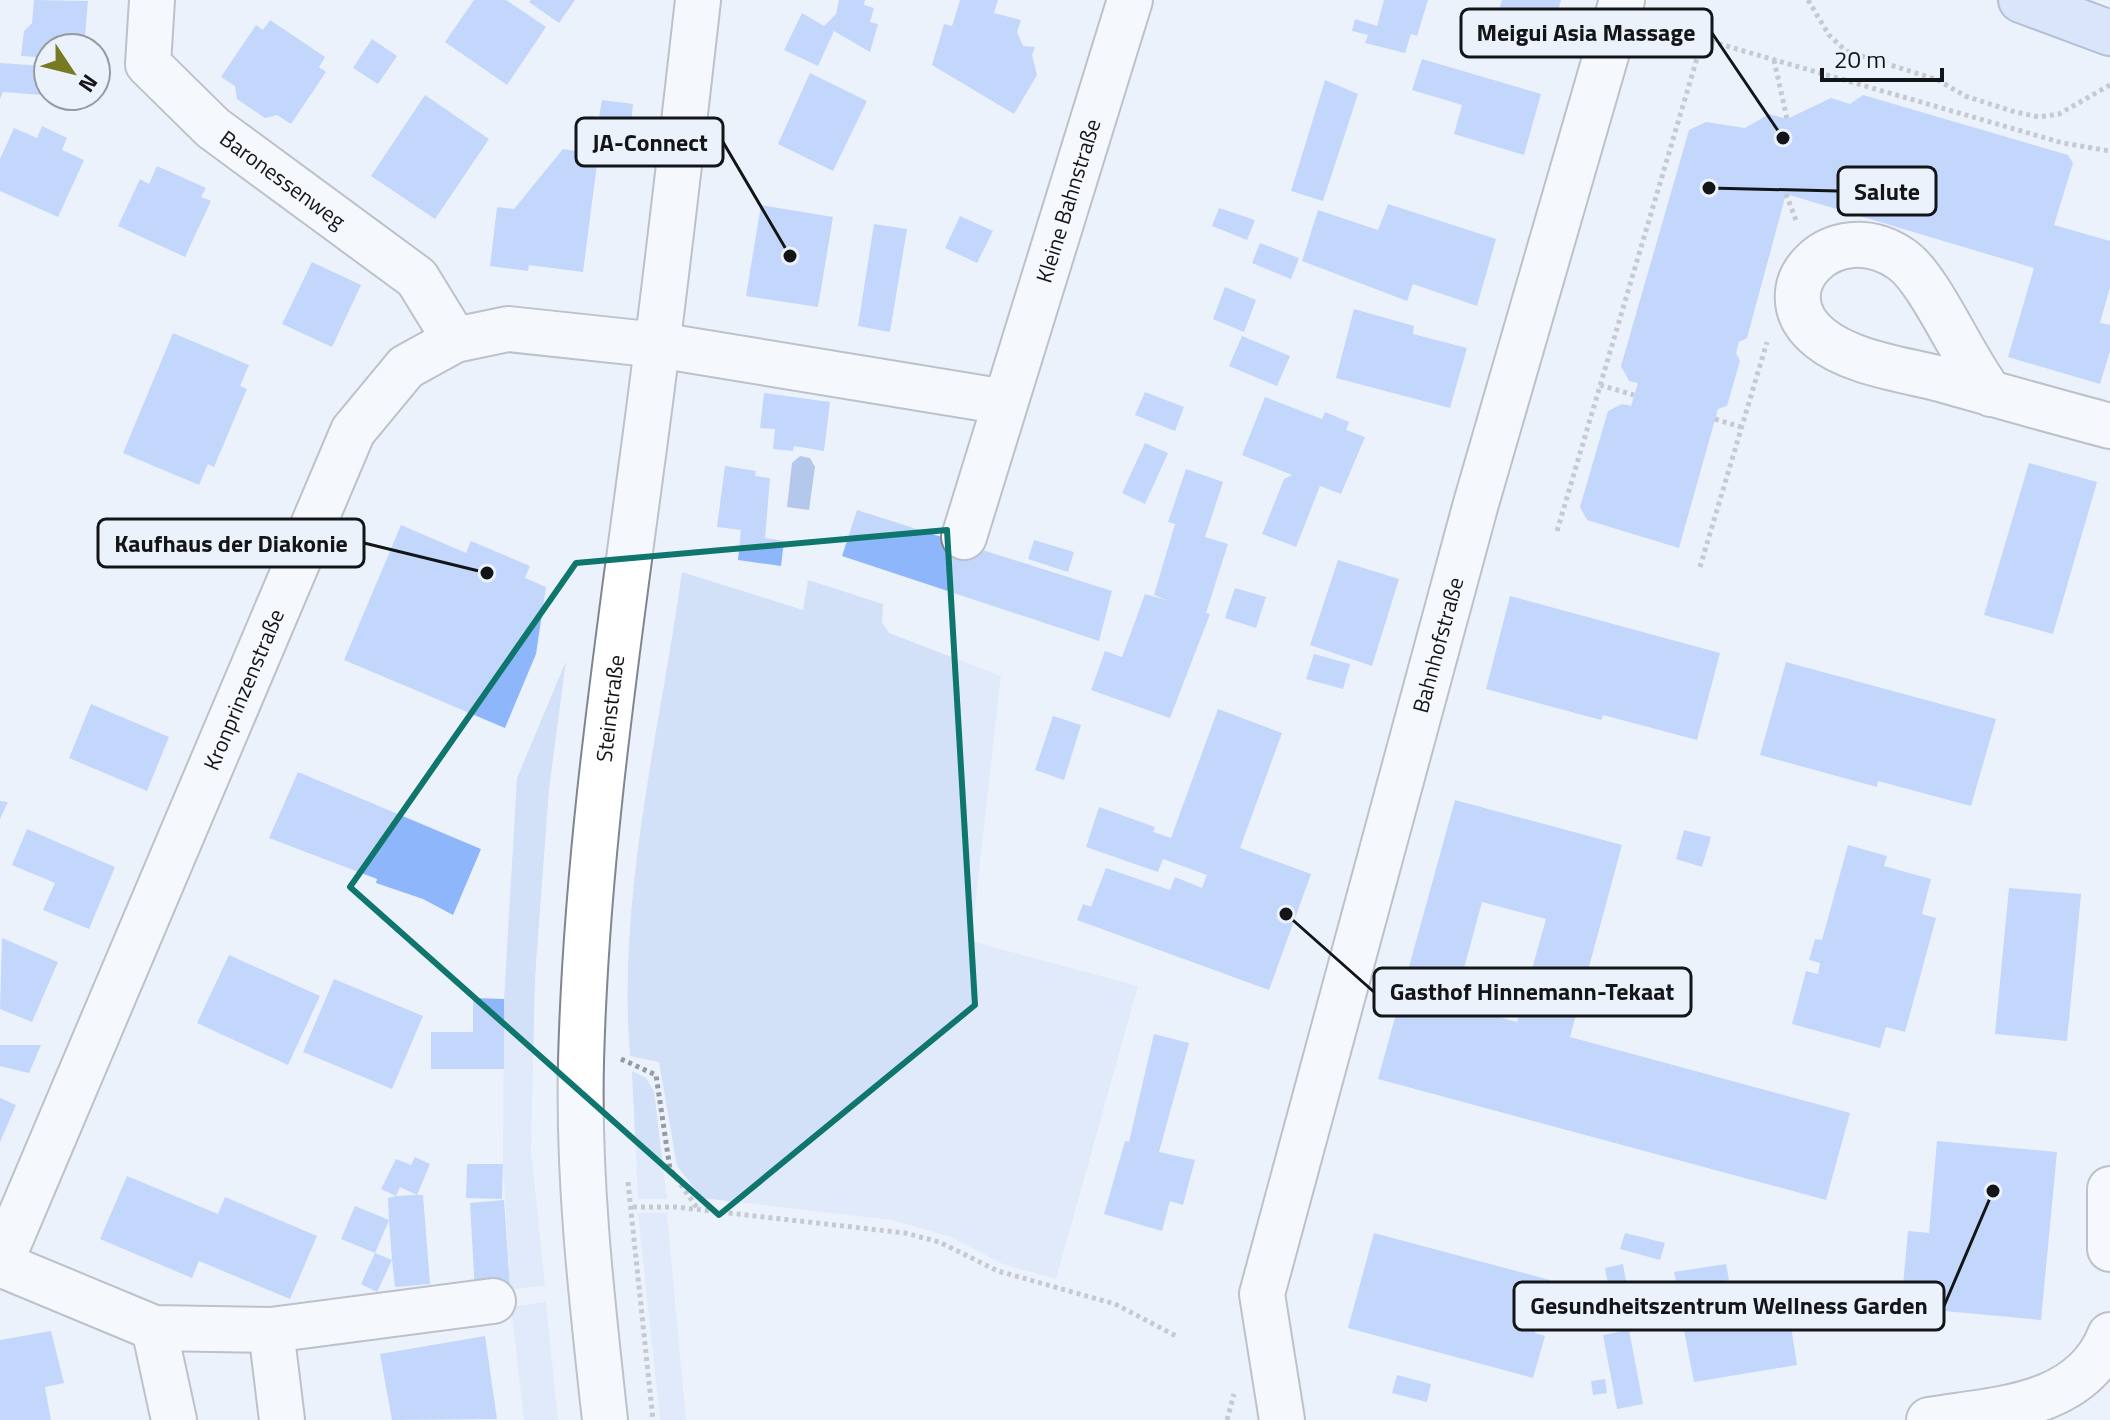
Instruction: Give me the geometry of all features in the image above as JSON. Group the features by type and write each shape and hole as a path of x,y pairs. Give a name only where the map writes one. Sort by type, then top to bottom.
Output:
{"main road":[{"path":"2021,0 2110,33"}],"street":[{"name":"Baronessenweg","path":"152,0 148,64 213,128 417,278 455,340"},
{"name":"Steinstraße","path":"605,1420 583,1178 581,1065 585,964 613,681 658,345 698,0"},
{"name":"Kleine Bahnstraße","path":"964,537 1130,0"},
{"path":"2065,18 2110,6"},
{"name":"Bahnhofstraße","path":"1282,1420 1262,1294 1475,507 1620,8"},
{"path":"1991,394 1962,354 1916,272 1899,258 1855,243 1830,248 1807,271 1797,299 1803,318 1817,336 1833,347 1991,394 2110,426"},
{"name":"Kronprinzenstraße","path":"0,1264 353,431 406,367 455,340 508,329 658,345"},
{"path":"658,345 1005,402"},
{"path":"2110,1189 2110,1249"},
{"path":"0,1264 154,1328 271,1330 493,1301"},
{"path":"154,1328 174,1420"},
{"path":"271,1330 282,1420"},
{"path":"1929,1420 2022,1404 2069,1387 2090,1369 2110,1335"}],"path":[{"path":"1808,0 1829,35 1846,51 1938,80 1965,96 2015,112 2039,117 2059,114 2110,85"},
{"path":"1620,8 1773,59 2063,143 2110,151"},
{"path":"1557,531 1703,38"},
{"path":"1773,59 1787,119"},
{"path":"1700,567 1769,333 1797,299"},
{"path":"1600,385 1634,395"},
{"path":"1715,419 1741,427"},
{"path":"619,1042 621,1073"},
{"path":"620,1058 656,1075 670,1169 699,1210"},
{"path":"627,1176 633,1207 653,1420"},
{"path":"633,1207 868,1226 939,1242 998,1271 1115,1304 1178,1337"}],"highlighted area":[{"path":"947,530 975,1005 719,1215 350,887 576,563"}],"shaded area":[{"path":"682,572 803,610 808,580 883,604 882,623 889,633 1001,676 971,941 1138,986 1056,1279 1003,1264 948,1236 892,1220 702,1198 677,1166 659,1062 630,1056 628,996 635,874"},
{"path":"566,661 549,789 535,978 531,1149 545,1285 510,1290 503,1164 504,999 517,778"},
{"path":"632,1071 646,1078 654,1091 667,1199 638,1199"},
{"path":"638,1213 667,1213 686,1420 660,1420"},
{"path":"546,1302 558,1420 524,1420 511,1307"}],"water":[{"path":"800,456 810,458 815,467 809,510 787,507 792,463"}],"building":[{"path":"34,0 88,1 85,32 32,32 32,57 21,56 24,31 32,23"},
{"path":"474,0 506,0 546,27 507,85 445,42"},
{"path":"575,0 559,23 529,2"},
{"path":"839,0 865,0 864,5 874,8 870,22 878,24 870,52 834,31 818,66 784,50 802,13 824,26 836,14"},
{"path":"960,0 998,0 994,13 1021,20 1017,32 1023,46 1035,47 1032,55 1037,75 1014,114 932,65 944,24 952,26"},
{"path":"1384,0 1428,0 1417,36 1411,34 1405,53 1365,43 1368,35 1352,31 1355,19 1377,26"},
{"path":"1502,0 1561,0 1549,45 1493,30"},
{"path":"270,20 325,57 319,67 326,72 291,124 277,115 265,118 237,99 235,86 221,77 256,25 263,30"},
{"path":"372,39 397,56 378,84 353,68"},
{"path":"1422,59 1541,94 1524,155 1454,134 1462,105 1412,90"},
{"path":"0,63 32,65 32,94 3,92 0,99"},
{"path":"810,73 867,101 833,171 778,144"},
{"path":"1325,80 1358,94 1323,201 1291,191"},
{"path":"425,95 489,139 435,219 371,176"},
{"path":"1863,95 2068,155 2073,163 2054,225 2110,241 2110,287 2100,323 2110,325 2110,351 2100,384 2008,357 2034,268 1786,194 1747,338 1739,342 1736,353 1740,361 1727,406 1718,409 1679,548 1587,520 1580,507 1608,411 1622,404 1631,406 1638,383 1629,381 1621,366 1689,130 1706,122 1745,128 1769,114 1787,119 1831,98 1850,104"},
{"path":"602,100 633,104 627,160 598,156 583,272 529,265 528,271 490,266 497,207 514,209 563,149 583,152 588,116 599,117"},
{"path":"42,126 67,138 62,150 84,160 58,217 0,191 0,159 14,128 37,138"},
{"path":"157,166 206,188 201,197 211,201 185,257 118,226 140,179 149,184"},
{"path":"1388,204 1496,239 1477,306 1413,284 1407,301 1302,261 1318,210 1378,230"},
{"path":"761,205 833,217 818,307 746,296"},
{"path":"1219,208 1255,220 1247,240 1212,226"},
{"path":"960,216 993,231 977,263 945,248"},
{"path":"874,224 907,229 890,332 858,326"},
{"path":"1260,243 1299,258 1291,279 1252,263"},
{"path":"312,262 361,285 332,347 282,324"},
{"path":"1225,287 1256,300 1244,332 1213,319"},
{"path":"1354,309 1414,326 1413,334 1467,348 1450,408 1336,378"},
{"path":"173,333 249,365 240,386 247,389 214,467 208,464 199,485 123,453"},
{"path":"1242,336 1290,356 1277,386 1229,366"},
{"path":"1145,392 1184,407 1175,431 1135,415"},
{"path":"764,393 830,402 824,451 794,446 793,451 773,449 775,429 760,428"},
{"path":"1265,397 1322,419 1325,412 1349,422 1346,430 1365,437 1341,494 1320,486 1296,547 1262,534 1284,479 1292,475 1242,455"},
{"path":"1145,443 1168,453 1145,504 1122,493"},
{"path":"2029,463 2097,482 2053,634 1984,615"},
{"path":"725,466 756,471 755,476 770,478 765,538 784,541 781,566 738,560 741,530 717,527"},
{"path":"1186,469 1223,482 1205,537 1228,544 1206,613 1210,614 1170,718 1091,690 1105,651 1122,657 1145,594 1169,601 1154,595 1175,524 1168,522"},
{"path":"857,510 1112,591 1099,641 842,556"},
{"path":"401,525 466,553 471,541 530,566 525,578 546,587 536,654 505,728 344,660"},
{"path":"1034,540 1074,552 1068,572 1028,559"},
{"path":"1338,560 1399,579 1372,666 1310,645"},
{"path":"1235,588 1266,597 1256,628 1225,618"},
{"path":"1510,596 1720,653 1697,740 1603,715 1601,720 1486,689"},
{"path":"1314,654 1350,664 1343,689 1306,679"},
{"path":"1786,662 1996,719 1971,806 1878,781 1877,787 1760,755"},
{"path":"91,704 169,737 147,791 69,758"},
{"path":"1218,709 1282,733 1240,848 1311,874 1269,990 1077,920 1083,904 1091,907 1106,868 1170,890 1175,877 1202,888 1207,875 1163,859 1158,872 1086,847 1099,807 1155,827 1153,832 1171,838"},
{"path":"1053,716 1081,725 1064,780 1035,770"},
{"path":"298,772 481,849 453,915 423,899 376,883 377,879 269,838"},
{"path":"1455,800 1622,845 1570,1037 1850,1113 1826,1200 1378,1079","holes":["1482,902 1546,919 1517,1022 1454,1005"]},
{"path":"0,801 8,802 0,819"},
{"path":"27,829 115,867 89,929 43,910 55,883 12,865"},
{"path":"1684,830 1711,837 1702,867 1676,859"},
{"path":"1848,845 1887,856 1884,866 1931,879 1922,914 1936,918 1905,1032 1886,1027 1880,1048 1792,1024 1806,971 1818,974 1820,963 1809,960 1815,939 1822,940"},
{"path":"2009,888 2081,894 2067,1041 1995,1034"},
{"path":"2,938 58,962 32,1022 0,1009"},
{"path":"229,955 320,996 288,1065 197,1023"},
{"path":"334,979 423,1016 392,1089 303,1052"},
{"path":"473,998 504,999 504,1069 431,1069 431,1032 473,1032"},
{"path":"1154,1034 1189,1043 1159,1152 1195,1160 1183,1205 1170,1201 1162,1231 1104,1214 1125,1141 1129,1142"},
{"path":"0,1045 41,1045 29,1073 0,1066"},
{"path":"0,1098 16,1105 0,1142"},
{"path":"1937,1141 2057,1152 2041,1320 1901,1307 1908,1231 1929,1233"},
{"path":"415,1157 430,1164 417,1195 400,1187 396,1196 381,1189 396,1159 411,1165"},
{"path":"467,1164 503,1164 502,1199 466,1198"},
{"path":"127,1176 218,1214 225,1197 317,1236 290,1299 199,1261 192,1278 100,1239"},
{"path":"423,1195 430,1284 395,1287 388,1198"},
{"path":"504,1200 510,1290 475,1292 470,1203"},
{"path":"355,1206 389,1220 375,1253 341,1239"},
{"path":"1374,1233 1550,1280 1535,1333 1545,1336 1533,1378 1348,1328"},
{"path":"1625,1233 1665,1243 1660,1260 1620,1249"},
{"path":"375,1253 392,1260 377,1292 361,1284"},
{"path":"1623,1264 1632,1314 1614,1318 1605,1268"},
{"path":"1726,1264 1729,1280 1678,1289 1674,1272"},
{"path":"1788,1307 1797,1365 1694,1382 1683,1325"},
{"path":"1629,1330 1643,1404 1617,1409 1603,1335"},
{"path":"51,1331 64,1383 45,1387 51,1420 0,1420 0,1340"},
{"path":"485,1336 497,1419 392,1420 380,1354"},
{"path":"1397,1375 1431,1384 1427,1402 1392,1393"},
{"path":"1605,1379 1607,1393 1593,1395 1591,1381"}],"place":[{"name":"Meigui Asia Massage","path":"1783,138"},
{"name":"Salute","path":"1709,188"},
{"name":"JA-Connect","path":"790,256"},
{"name":"Kaufhaus der Diakonie","path":"487,573"},
{"name":"Gasthof Hinnemann-Tekaat","path":"1286,914"},
{"name":"Gesundheitszentrum Wellness Garden","path":"1993,1191"}]}
